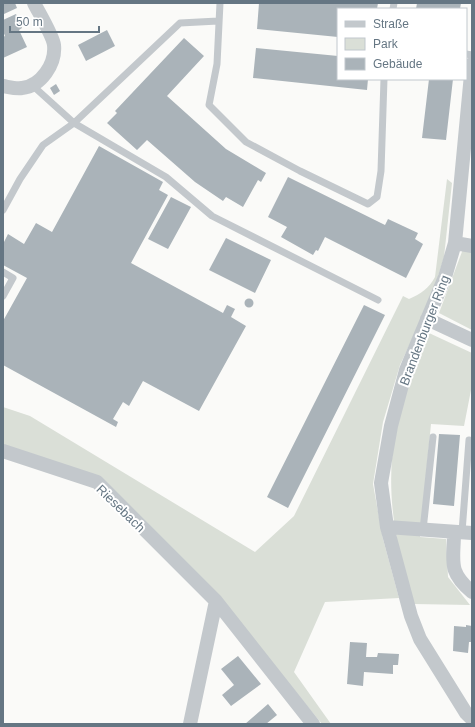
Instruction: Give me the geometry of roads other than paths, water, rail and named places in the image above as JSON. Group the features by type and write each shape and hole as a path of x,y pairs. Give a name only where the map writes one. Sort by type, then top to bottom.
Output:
{"street":[{"path":"3,86 22,88 32,85 46,74 54,57 54,44 34,3"},
{"name":"Brandenburger Ring","path":"472,64 470,115 455,243 445,277 406,370 391,426 381,483 387,528 403,592 420,639 466,713 472,719"},
{"path":"455,243 472,246"},
{"path":"427,319 472,340"},
{"name":"Riesebach","path":"3,451 97,482 216,601 313,724"},
{"path":"387,528 463,532 453,569 460,582 472,592"},
{"path":"190,724 216,601"}],"lane":[{"path":"220,3 217,64 209,105 246,142 300,171 368,204 377,197 381,171 384,80"},
{"path":"3,210 20,179 43,145 74,123 180,22 218,21"},
{"path":"32,85 74,123 166,177 212,216 378,300"},
{"path":"3,272 12,278 3,296"},
{"path":"423,530 433,437"},
{"path":"463,532 469,440"}]}
